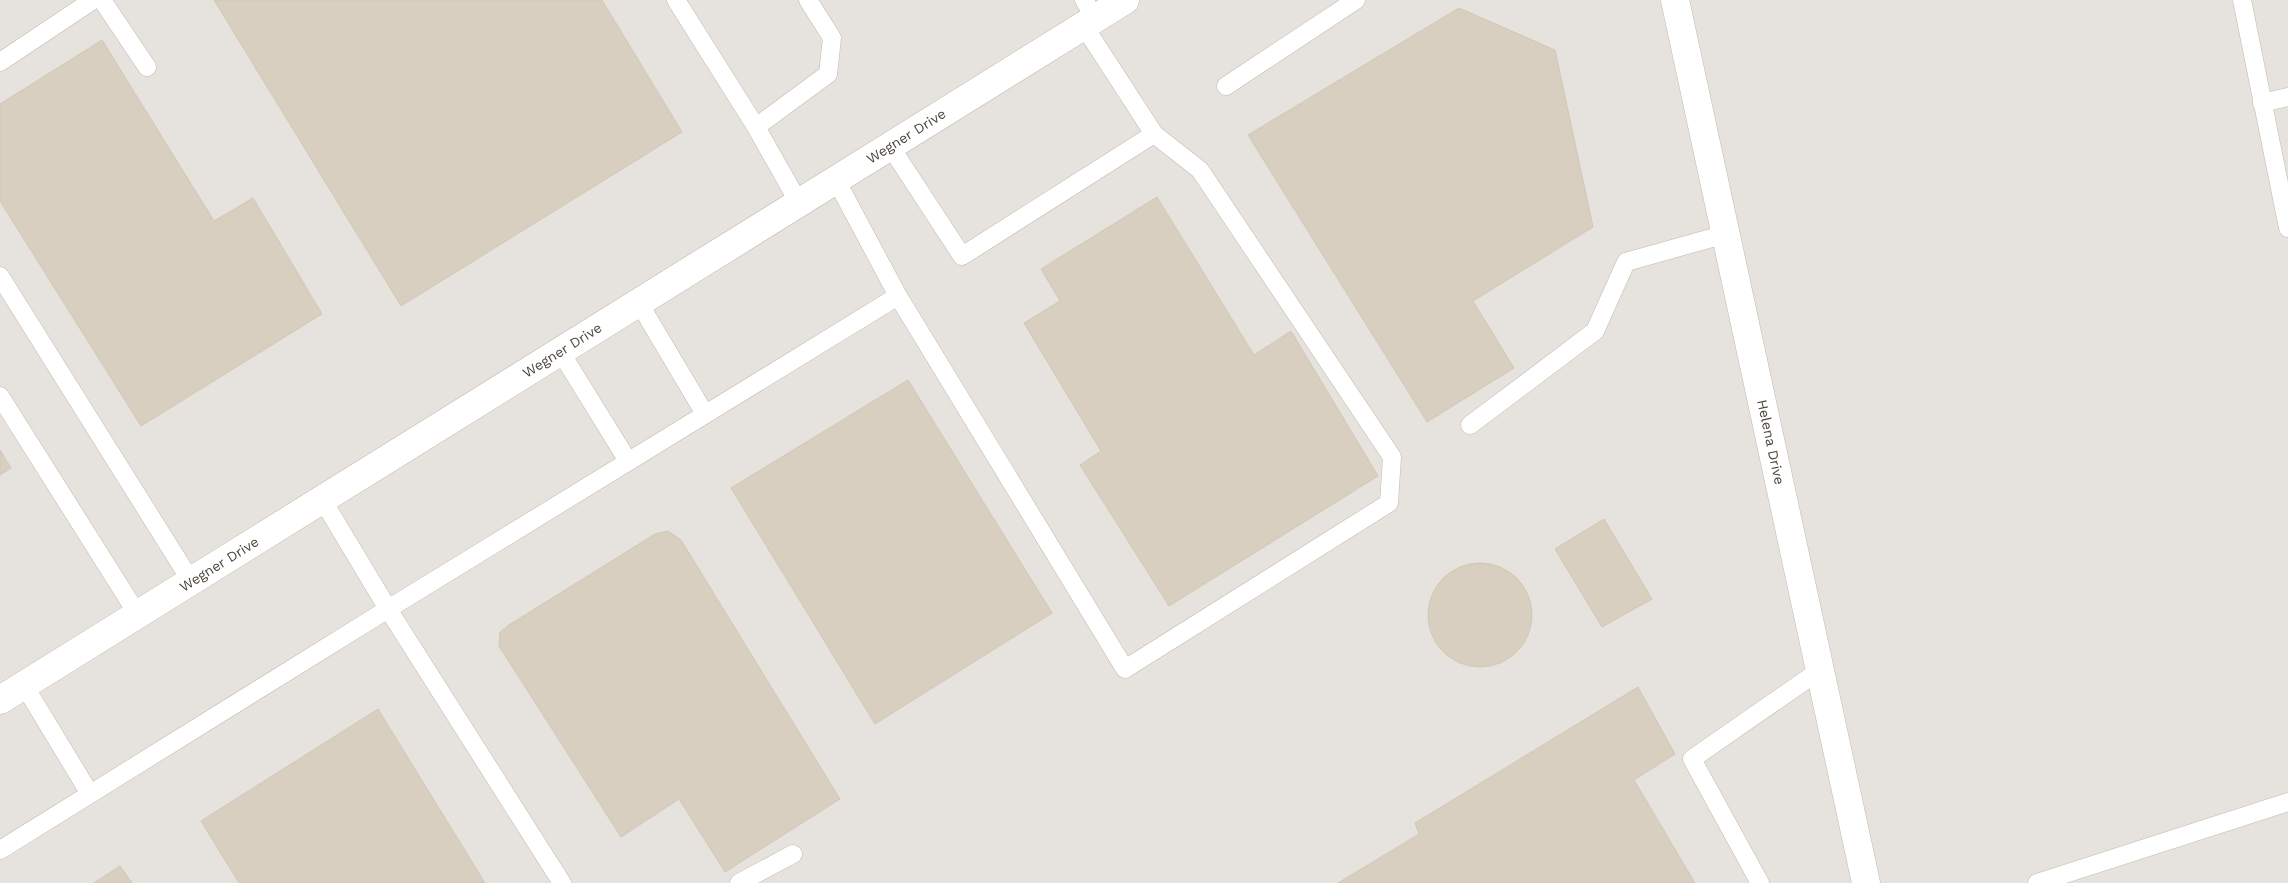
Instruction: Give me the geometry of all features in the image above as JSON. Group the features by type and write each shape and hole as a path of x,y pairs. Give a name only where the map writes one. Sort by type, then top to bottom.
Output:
{"street":[{"name":"Wegner Drive","path":"0,700 836,180 1088,15 1125,0"},
{"name":"Helena Drive","path":"1675,0 1866,883"}],"lane":[{"path":"0,62 93,0"},
{"path":"102,0 147,67"},
{"path":"676,0 756,127 799,203"},
{"path":"756,127 828,74 832,38 808,0"},
{"path":"1226,86 1356,0"},
{"path":"2242,0 2288,228"},
{"path":"836,180 898,296 1125,669 1389,503 1392,458 1200,170 1154,134 1088,15"},
{"path":"2262,102 2288,97"},
{"path":"890,146 962,256 1154,134"},
{"path":"1470,425 1595,331 1626,262 1726,234"},
{"path":"0,276 191,582"},
{"path":"0,850 898,296"},
{"path":"638,303 705,414"},
{"path":"560,351 628,461"},
{"path":"0,396 138,615"},
{"path":"322,499 388,609 562,883"},
{"path":"1760,883 1692,759 1820,670"},
{"path":"24,685 90,794"},
{"path":"2037,883 2288,802"},
{"path":"739,883 793,854"}],"shaded area":[{"path":"0,0 2288,0 2288,883 0,883"}],"building":[{"path":"214,0 602,0 682,132 401,306"},
{"path":"1459,8 1555,50 1593,227 1473,301 1514,368 1427,422 1248,135"},
{"path":"102,40 214,221 253,198 322,314 141,426 0,201 0,104"},
{"path":"1157,197 1254,355 1291,331 1378,476 1169,606 1080,465 1101,451 1024,323 1060,301 1041,269"},
{"path":"908,380 1052,613 875,724 731,488"},
{"path":"0,450 11,468 0,475"},
{"path":"1604,519 1652,599 1602,627 1555,549"},
{"path":"668,531 681,540 840,799 725,872 679,799 621,837 499,646 500,632 509,625 655,534"},
{"path":"1480,563 1500,567 1517,578 1528,595 1532,615 1528,635 1517,652 1500,663 1480,667 1460,663 1443,652 1432,635 1428,615 1432,595 1443,578 1460,567"},
{"path":"1638,687 1675,754 1634,780 1695,883 1338,883 1419,834 1415,823"},
{"path":"378,709 485,883 239,883 201,821"},
{"path":"120,866 132,883 94,883"}]}
